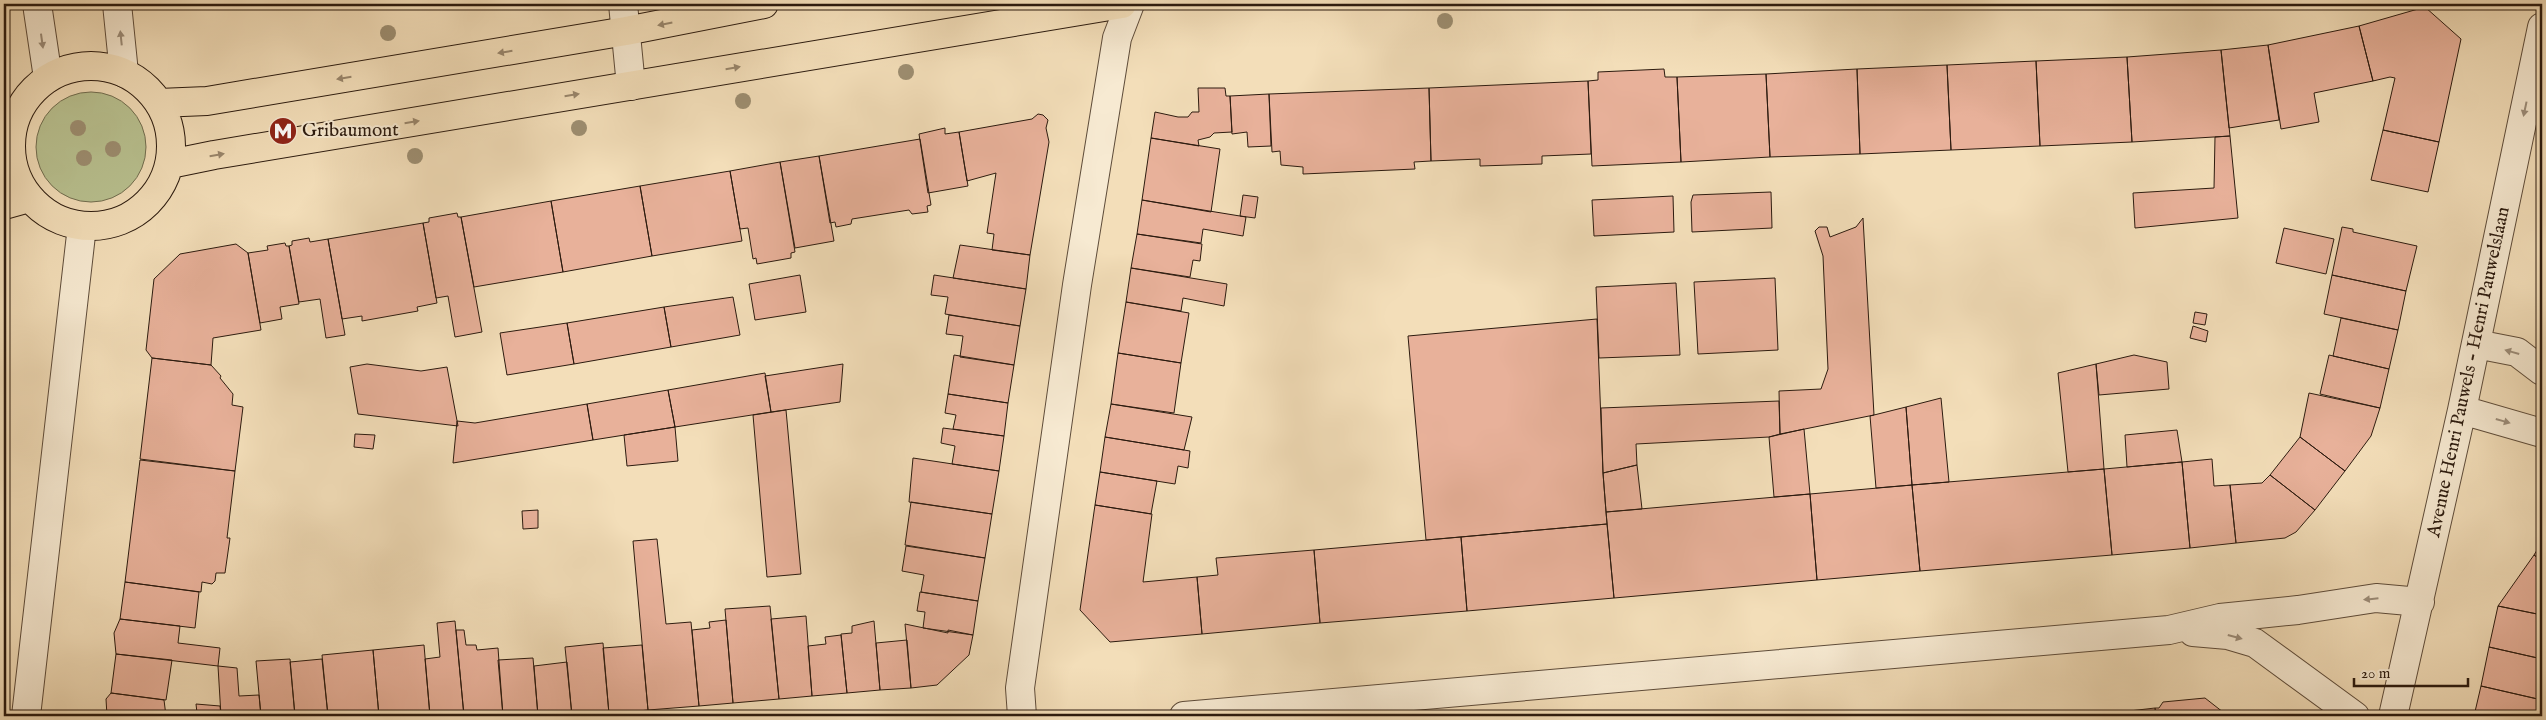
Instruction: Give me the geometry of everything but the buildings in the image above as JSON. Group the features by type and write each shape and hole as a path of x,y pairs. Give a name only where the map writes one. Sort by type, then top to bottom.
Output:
{"main road":[{"path":"159,103 207,101 626,31 764,4"},
{"path":"170,164 1122,4"},
{"path":"99,66 124,73 150,91 159,103 168,122 172,143 170,164 161,186 147,205 127,218 105,226 82,226 62,222 44,212 17,202 18,181 12,162 8,127 34,89 48,78 73,68 99,66"}],"street":[{"path":"37,4 48,78"},
{"path":"117,4 124,73"},
{"path":"623,4 631,86"},
{"path":"1022,716 1020,688 1077,285 1117,38 1130,4"},
{"name":"Avenue Henri Pauwels - Henri Pauwelslaan","path":"2393,716 2462,410 2542,27"},
{"path":"26,716 82,226"},
{"path":"2476,344 2517,352 2542,371"},
{"path":"2462,410 2542,433"},
{"path":"1184,716 2169,630 2220,618 2298,610 2376,598 2420,602"},
{"path":"2169,630 2228,635 2255,643 2355,716"}],"green space":[{"path":"91,92 112,96 130,108 142,126 146,147 142,168 130,186 112,198 91,202 70,198 52,186 40,168 36,147 40,126 52,108 70,96"}],"place":[{"name":"Gribaumont","path":"283,131"}]}
